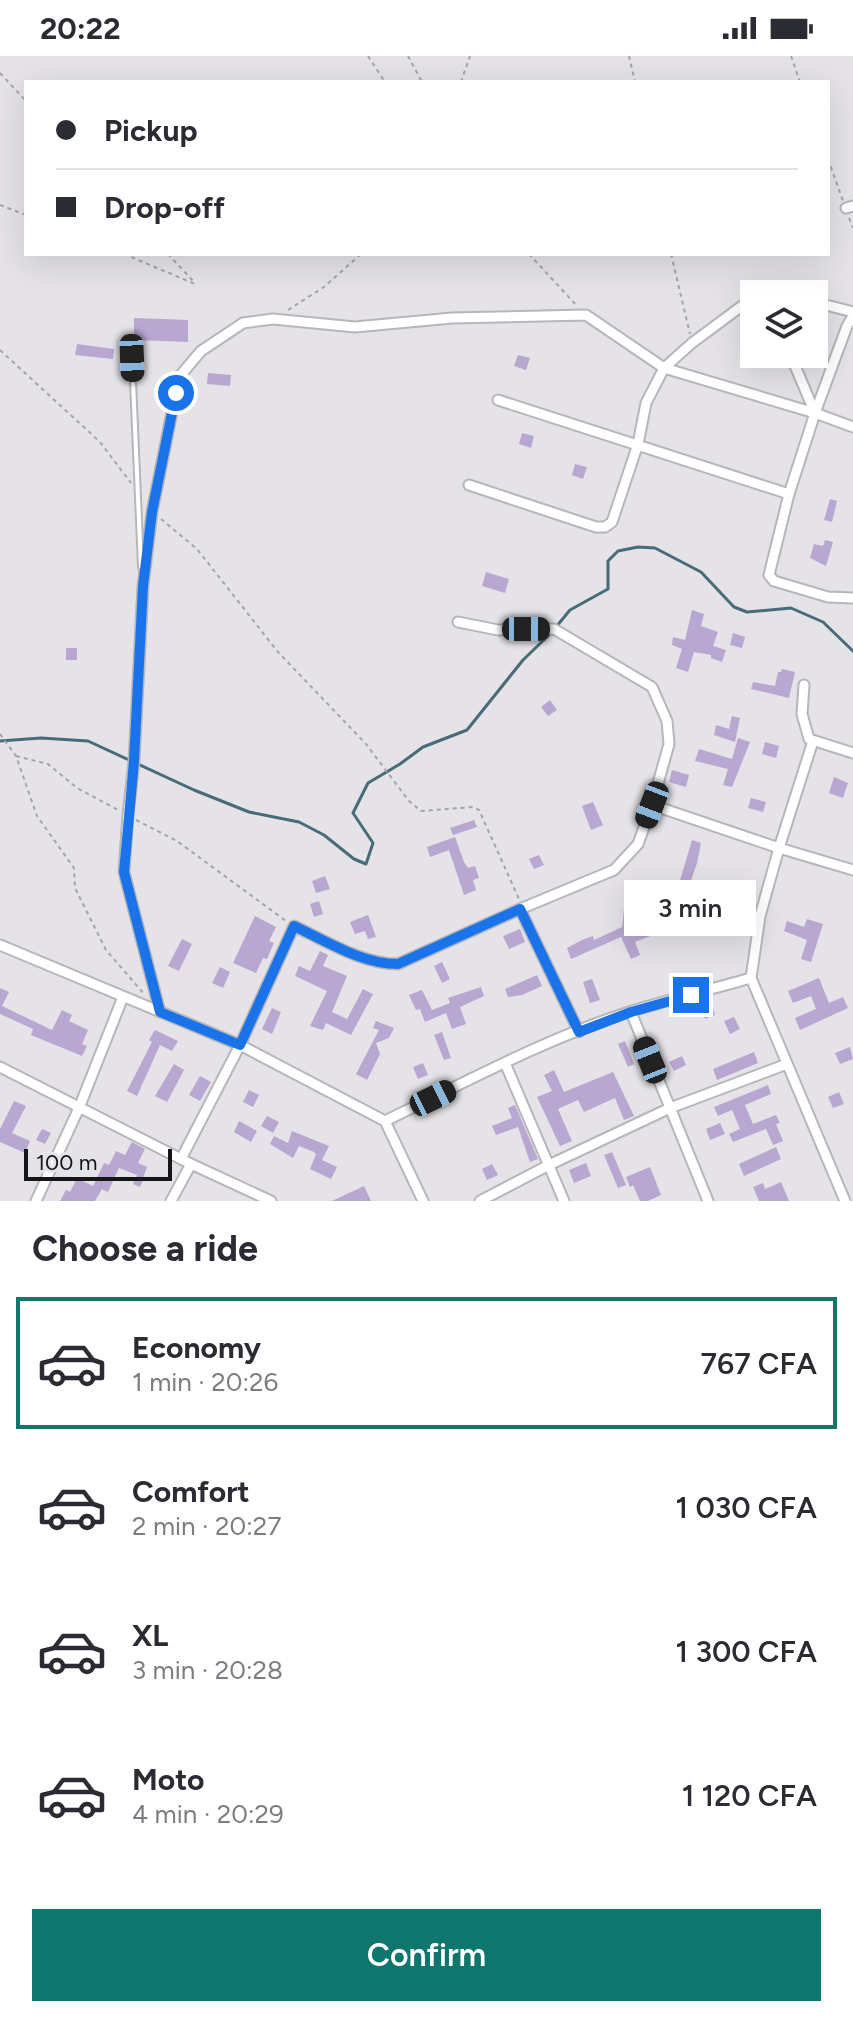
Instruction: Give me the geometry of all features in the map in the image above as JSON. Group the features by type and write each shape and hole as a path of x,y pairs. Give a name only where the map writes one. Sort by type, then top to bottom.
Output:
{"street":[{"path":"828,306 853,314 815,413 789,494 769,575 774,581 828,597 853,598"},
{"path":"469,485 596,527 605,527 612,522 638,444 646,403 664,368 740,307"},
{"path":"160,1012 124,872 134,761 143,586 152,512 179,377 201,351 243,323 273,319 355,327 452,318 586,315 664,368 853,427"},
{"path":"796,368 815,413"},
{"path":"498,400 789,494"},
{"path":"181,1159 240,1045 294,926 367,959 382,964 398,964 614,870 638,844 669,744 667,721 652,687 554,629 498,630 458,622"},
{"path":"804,685 802,714 809,739 853,753"},
{"path":"813,741 760,916 751,978 845,1201"},
{"path":"652,805 853,870"},
{"path":"521,908 579,1032"},
{"path":"0,945 240,1045 385,1121 423,1201"},
{"path":"385,1121 505,1063 579,1032 631,1012 751,978"},
{"path":"36,1201 79,1108 123,997"},
{"path":"631,1012 708,1201"},
{"path":"505,1063 564,1201"},
{"path":"480,1201 670,1108 787,1064"},
{"path":"0,1067 271,1201"},
{"path":"171,1201 191,1164"}],"lane":[{"path":"132,358 143,586"}],"path":[{"path":"368,56 384,80"},
{"path":"408,56 421,80"},
{"path":"462,80 470,56"},
{"path":"629,56 635,80"},
{"path":"791,56 799,80"},
{"path":"0,73 24,99"},
{"path":"830,164 849,207 853,228"},
{"path":"0,205 24,214"},
{"path":"129,256 195,284 170,256"},
{"path":"273,319 324,287 359,256"},
{"path":"531,256 586,315"},
{"path":"671,256 692,343"},
{"path":"0,350 100,442 137,491"},
{"path":"152,512 197,549 278,652 366,744 409,801 421,811 473,807 479,810 521,908"},
{"path":"0,734 16,756 37,816 74,868 75,888 106,950 160,1012"},
{"path":"16,756 48,764 77,788 177,841 294,926"}],"building":[{"path":"134,318 188,320 188,342 134,340"},
{"path":"77,344 114,349 113,359 75,355"},
{"path":"518,355 530,358 526,370 514,366"},
{"path":"208,373 231,375 230,386 207,384"},
{"path":"522,433 534,436 531,448 519,444"},
{"path":"575,464 587,467 583,479 572,475"},
{"path":"830,499 837,501 832,522 824,520"},
{"path":"825,540 833,542 826,566 810,558 814,544 823,546"},
{"path":"486,572 509,579 505,593 482,586"},
{"path":"692,610 704,614 701,626 718,632 713,646 726,650 722,662 711,658 711,655 694,652 688,672 676,668 682,649 672,645 673,637 685,640"},
{"path":"733,633 745,637 742,648 730,645"},
{"path":"66,648 77,648 77,660 66,660"},
{"path":"782,669 795,672 789,698 751,689 753,682 775,686 778,672"},
{"path":"550,700 557,710 548,716 541,707"},
{"path":"732,716 740,718 735,742 714,735 716,725 729,729"},
{"path":"738,738 750,742 732,787 723,785 728,769 695,761 699,749 732,759"},
{"path":"765,742 779,746 776,758 762,754"},
{"path":"672,770 689,775 686,787 669,782"},
{"path":"834,777 848,783 843,798 829,793"},
{"path":"751,798 766,802 763,812 748,808"},
{"path":"593,802 603,825 591,830 582,806"},
{"path":"474,820 477,827 453,835 450,828"},
{"path":"455,837 464,862 468,868 475,866 479,878 473,880 476,890 464,895 449,850 430,857 427,847"},
{"path":"692,840 701,843 697,863 680,913 677,913 671,911"},
{"path":"539,855 544,865 534,869 529,859"},
{"path":"325,876 330,889 316,893 312,881"},
{"path":"319,901 323,914 314,917 310,904"},
{"path":"624,909 636,910 635,920 651,913 658,933 635,942 640,955 631,959 621,937 571,959 567,948 622,927"},
{"path":"682,913 700,928 693,936 674,921"},
{"path":"368,915 376,937 368,939 365,931 355,934 350,922"},
{"path":"255,916 276,927 269,941 274,943 256,973 233,963"},
{"path":"807,919 823,924 811,962 801,959 807,940 784,931 787,921 804,927"},
{"path":"520,929 525,942 509,949 503,936"},
{"path":"182,939 192,944 179,971 168,966"},
{"path":"320,951 328,955 323,966 347,976 332,1012 347,1019 363,989 373,994 351,1035 326,1023 323,1030 310,1026 327,991 295,976 299,966 310,971"},
{"path":"442,962 450,979 442,983 434,966"},
{"path":"220,967 230,972 223,988 212,983"},
{"path":"537,975 542,986 522,995 508,997 505,989"},
{"path":"819,978 829,1003 843,997 848,1008 800,1030 795,1018 816,1009 811,996 793,1003 788,991"},
{"path":"592,979 600,1000 590,1003 583,982"},
{"path":"481,987 484,996 460,1007 466,1024 452,1029 446,1013 425,1022 409,995 422,990 432,1010 450,1003 448,998"},
{"path":"0,988 9,992 2,1006 52,1030 62,1010 72,1015 69,1021 88,1030 82,1044 87,1046 82,1056 31,1035 33,1029 0,1014"},
{"path":"711,1004 715,1015 705,1019 700,1008"},
{"path":"272,1008 281,1012 272,1034 262,1029"},
{"path":"734,1017 740,1029 730,1034 724,1021"},
{"path":"376,1021 394,1028 389,1038 376,1043 380,1054 367,1080 356,1074 379,1030 373,1028"},
{"path":"155,1030 178,1041 172,1051 160,1045 137,1096 127,1091"},
{"path":"442,1032 451,1058 444,1060 434,1035"},
{"path":"625,1041 634,1064 628,1067 618,1044"},
{"path":"850,1047 853,1059 840,1064 835,1053"},
{"path":"754,1052 758,1063 717,1080 713,1069"},
{"path":"682,1056 686,1065 674,1071 669,1062"},
{"path":"423,1063 428,1075 418,1079 413,1067"},
{"path":"174,1064 184,1070 167,1102 155,1096"},
{"path":"554,1070 564,1092 613,1072 634,1116 624,1120 615,1098 584,1112 578,1100 558,1109 572,1141 560,1146 537,1097 552,1091 544,1075"},
{"path":"200,1076 211,1082 200,1101 189,1095"},
{"path":"768,1085 771,1094 745,1105 753,1124 776,1115 783,1141 773,1145 766,1129 733,1142 729,1134 740,1129 732,1110 718,1116 714,1107"},
{"path":"249,1090 259,1095 253,1107 243,1102"},
{"path":"839,1092 844,1104 833,1108 828,1097"},
{"path":"14,1101 26,1106 12,1133 30,1141 25,1153 0,1142 0,1129"},
{"path":"515,1105 538,1159 530,1162 518,1127 496,1135 492,1126 512,1118 508,1108"},
{"path":"267,1116 279,1122 273,1133 261,1126"},
{"path":"239,1121 257,1131 251,1142 234,1132"},
{"path":"720,1123 725,1134 710,1140 706,1129"},
{"path":"42,1129 51,1133 45,1144 36,1140"},
{"path":"292,1131 329,1146 322,1160 337,1167 331,1179 310,1169 316,1154 314,1152 299,1146 293,1158 270,1144 274,1136 288,1143"},
{"path":"132,1142 145,1149 138,1163 147,1167 140,1187 133,1184 137,1175 119,1168 108,1192 102,1189 95,1201 60,1201 66,1190 70,1192 77,1178 93,1186 104,1163 109,1165 116,1151 125,1155"},
{"path":"776,1147 781,1159 744,1176 739,1164"},
{"path":"612,1152 626,1185 618,1188 604,1155"},
{"path":"586,1163 591,1176 574,1183 569,1170"},
{"path":"492,1164 498,1175 487,1180 482,1169"},
{"path":"650,1167 661,1195 640,1201 626,1177"},
{"path":"781,1182 789,1201 759,1201 753,1187 763,1183 765,1189"},
{"path":"364,1186 371,1201 332,1201"}],"waterway":[{"path":"556,627 570,610 608,589 608,561 618,551 655,548 701,572 734,607 747,612 791,608 823,622 853,651"},
{"path":"0,741 41,738 88,741 249,812 299,822 366,864 373,843 353,813 368,783 423,747 467,730 523,660 551,633"}],"route":[{"path":"176,393 152,512 143,586 134,761 124,872 160,1012 240,1045 294,926 367,959 382,964 398,964 520,909 579,1032 631,1012 691,995"}]}
